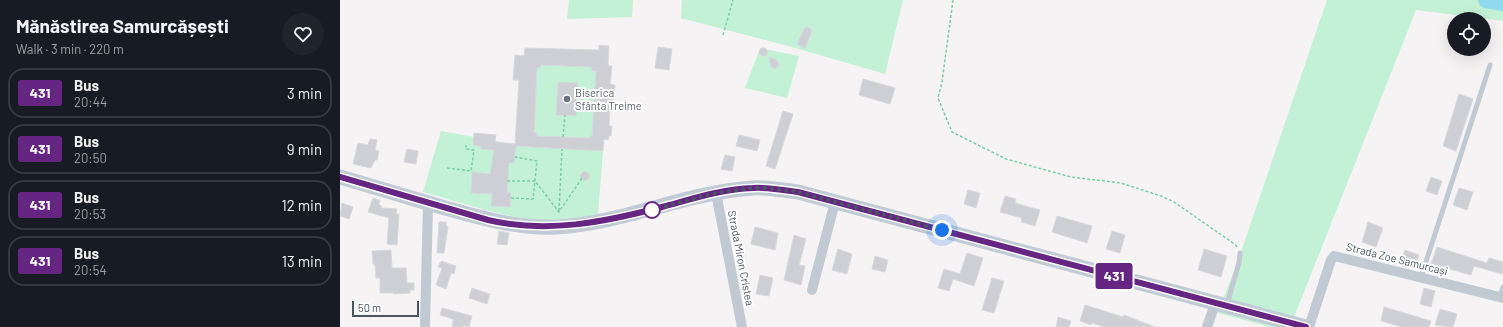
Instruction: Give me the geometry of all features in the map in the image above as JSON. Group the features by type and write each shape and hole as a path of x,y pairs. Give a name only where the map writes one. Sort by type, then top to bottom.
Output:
{"main road":[{"path":"340,177 496,222 529,226 558,219 635,214 716,193 753,188 768,188 798,192 1221,305 1271,320 1306,327"}],"street":[{"name":"Strada Miron Cristea","path":"716,193 742,327"},
{"path":"812,290 835,202"},
{"path":"425,327 428,203"},
{"name":"Strada Zoe Samurcași","path":"1309,327 1331,260 1334,256 1501,298"},
{"path":"1207,327 1221,305"}],"lane":[{"path":"1421,277 1490,65"},
{"path":"1221,305 1240,263 1240,253"},
{"path":"1501,298 1503,287"}],"path":[{"path":"723,35 733,0"},
{"path":"953,0 942,82 938,98 952,132 1006,159 1070,177 1121,183 1161,196 1174,202 1236,245 1240,253"},
{"path":"563,137 565,115"},
{"path":"447,168 471,171 474,150 466,149 466,145"},
{"path":"558,219 562,149"},
{"path":"511,198 533,199 537,161 515,157"},
{"path":"558,219 582,178"},
{"path":"508,181 535,181"},
{"path":"535,181 558,219"}],"green space":[{"path":"569,0 633,0 632,17 567,19"},
{"path":"682,0 903,0 885,74 792,47 681,18"},
{"path":"1327,0 1503,0 1503,21 1491,19 1491,12 1447,12 1447,14 1416,10 1290,327 1270,327 1218,313 1241,252"},
{"path":"760,48 799,56 787,98 745,88"},
{"path":"541,65 592,67 596,71 592,136 590,136 590,138 537,136 537,133 534,132 537,68 540,68"},
{"path":"441,131 522,146 603,151 598,214 559,221 546,221 515,217 484,210 423,192"}],"building":[{"path":"807,27 811,29 812,32 805,48 797,44 804,29"},
{"path":"599,45 609,46 608,66 612,66 610,84 615,85 613,109 610,109 609,126 612,126 611,136 609,136 608,140 604,139 603,151 516,146 514,163 509,163 507,192 511,193 510,207 491,206 492,194 471,193 472,172 490,174 494,150 481,149 481,146 473,145 474,133 496,135 495,142 515,144 519,80 513,80 515,55 524,56 525,48 599,50","holes":["541,65 592,67 592,71 596,71 592,136 590,136 590,138 537,136 537,133 534,132 537,68 540,68"]},
{"path":"658,47 672,49 669,70 655,68"},
{"path":"761,48 765,48 768,51 766,56 762,56 759,53"},
{"path":"769,57 778,61 779,66 775,69 771,67"},
{"path":"863,79 895,88 890,104 859,95"},
{"name":"Biserica Sfânta Treime","path":"558,82 578,83 576,116 556,115"},
{"path":"1459,94 1473,99 1456,151 1443,146"},
{"path":"783,111 793,114 775,169 766,166"},
{"path":"739,135 760,140 757,151 736,146"},
{"path":"370,139 377,140 375,150 379,151 377,160 375,160 371,168 353,164 358,143 368,145"},
{"path":"407,149 418,151 416,164 404,162"},
{"path":"725,155 735,157 732,171 721,169"},
{"path":"583,172 587,172 589,176 587,180 583,180 581,178 581,174"},
{"path":"1431,177 1442,181 1437,195 1426,191"},
{"path":"1459,188 1473,192 1467,210 1453,205"},
{"path":"968,190 980,193 976,208 964,204"},
{"path":"1005,196 1016,199 1015,203 1040,210 1035,226 1021,222 1022,218 1000,212"},
{"path":"373,198 380,200 379,205 382,206 381,208 397,209 396,214 399,214 397,245 387,244 389,218 368,212"},
{"path":"342,203 353,207 349,219 340,216"},
{"path":"1057,216 1092,226 1087,243 1052,232"},
{"path":"439,222 446,222 446,226 448,227 444,253 437,253"},
{"path":"1368,222 1383,228 1376,247 1362,242"},
{"path":"755,227 778,233 775,250 751,244"},
{"path":"499,231 509,233 507,245 497,244"},
{"path":"1112,231 1125,235 1120,253 1106,249"},
{"path":"794,235 806,239 799,265 805,266 801,285 784,280"},
{"path":"1437,247 1487,263 1489,258 1503,262 1502,274 1474,266 1471,275 1431,264"},
{"path":"838,249 852,254 847,274 832,270"},
{"path":"1204,249 1227,256 1221,277 1198,270"},
{"path":"391,250 392,268 406,268 407,283 414,283 414,290 410,290 410,293 380,293 380,278 376,278 372,251"},
{"path":"1405,250 1419,255 1414,268 1400,262"},
{"path":"967,253 983,258 974,286 953,279 949,291 938,288 944,269 960,274"},
{"path":"875,256 888,260 885,272 872,269"},
{"path":"441,261 456,266 454,274 451,273 446,289 436,285 442,268 438,267"},
{"path":"760,275 773,278 769,296 756,294"},
{"path":"992,278 1004,281 994,313 982,310"},
{"path":"472,288 490,294 487,304 469,298"},
{"path":"1424,288 1435,291 1431,307 1420,304"},
{"path":"1085,305 1123,317 1124,315 1155,327 1105,327 1092,323 1091,325 1080,321"},
{"path":"1384,307 1431,321 1429,327 1402,327 1381,321"},
{"path":"442,308 472,316 469,327 463,325 463,327 452,327 453,319 440,315"},
{"path":"1440,309 1457,314 1453,327 1435,325"},
{"path":"1058,317 1071,321 1069,327 1056,327"}],"waterway":[{"path":"1486,0 1503,3"}],"bus line":[{"name":"431","path":"340,177 496,222 543,227 558,227 587,223 635,214 716,193 753,188 768,188 798,192 1306,327"}],"place":[{"name":"Biserica Sfânta Treime","path":"567,99"}],"route":[{"path":"652,210 716,193 753,188 768,188 798,192 942,230"}]}
